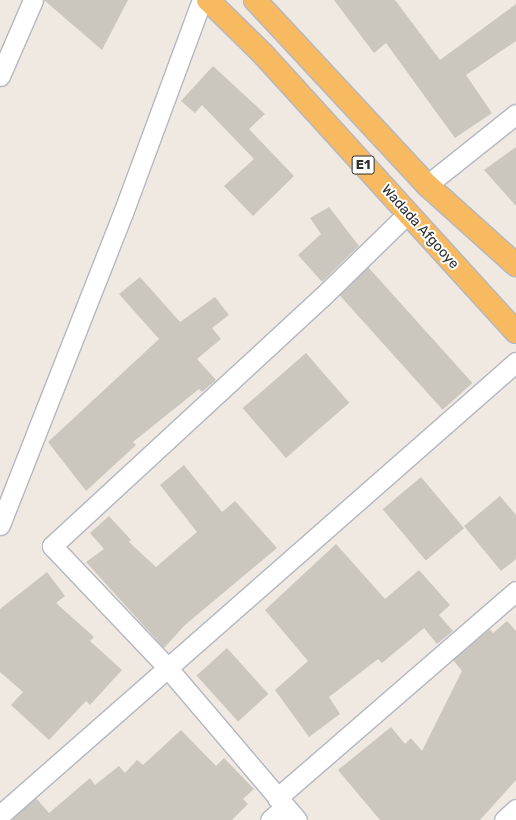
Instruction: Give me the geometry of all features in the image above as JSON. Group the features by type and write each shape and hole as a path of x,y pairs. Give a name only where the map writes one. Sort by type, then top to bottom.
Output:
{"highway":[{"name":"Wadada Afgooye","path":"208,0 263,54 516,332"},
{"name":"E1","path":"255,0 427,185 516,265"}],"street":[{"path":"0,76 32,0"},
{"path":"0,525 123,213 202,0"},
{"path":"427,185 516,114"},
{"path":"286,808 167,667 52,546 321,298 407,214"},
{"path":"0,815 516,362"},
{"path":"270,820 286,808 516,591"},
{"path":"504,820 516,809"}],"building":[{"path":"44,0 128,0 102,50"},
{"path":"334,0 395,0 440,60 516,4 516,41 466,75 492,113 455,138 386,43 374,53"},
{"path":"213,66 265,114 249,129 294,176 253,216 224,186 254,159 202,105 195,113 181,101"},
{"path":"516,147 516,206 484,170"},
{"path":"329,207 359,246 322,282 298,255 321,234 310,218"},
{"path":"368,267 472,383 443,410 338,294"},
{"path":"140,277 180,322 215,297 229,315 212,328 221,339 197,359 216,380 202,392 199,389 133,442 136,445 86,491 48,442 159,339 119,294"},
{"path":"306,353 349,403 286,458 243,408"},
{"path":"184,465 222,512 235,501 277,548 185,625 164,648 86,562 104,549 90,533 109,516 131,540 129,542 156,567 197,532 160,485"},
{"path":"421,477 464,528 426,560 383,509"},
{"path":"500,496 516,515 516,559 501,571 464,526"},
{"path":"336,544 385,599 419,570 450,605 439,615 453,631 437,644 424,628 382,663 378,659 329,697 340,714 309,737 275,690 308,661 265,610"},
{"path":"47,572 65,596 56,603 94,637 90,641 122,670 90,705 86,701 49,740 11,705 23,692 0,672 0,609"},
{"path":"507,621 516,631 516,780 480,820 380,820 338,770 391,727 405,744 411,738 422,751 462,671 453,660 490,629 493,633"},
{"path":"227,648 268,694 238,722 197,675"},
{"path":"181,730 216,766 224,758 254,789 243,799 248,804 232,820 11,820 36,798 49,813 90,778 95,785 119,766 125,773 137,760 143,765"}]}
